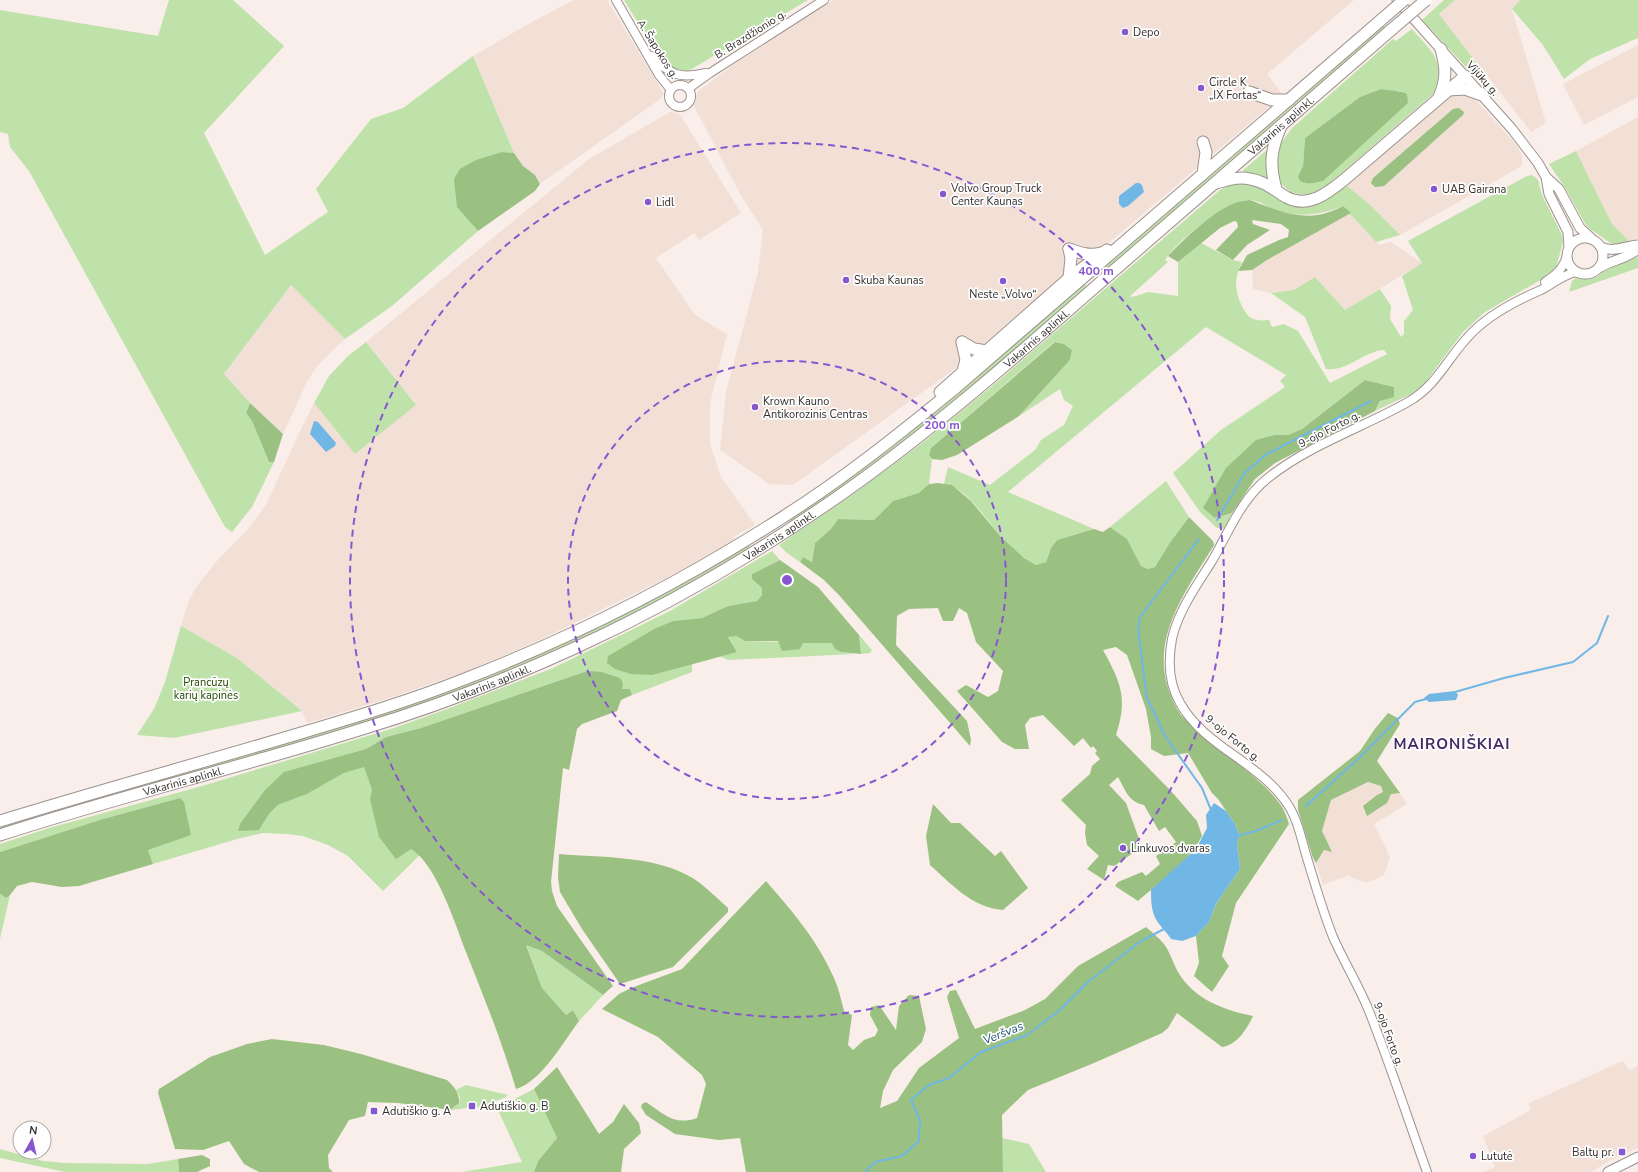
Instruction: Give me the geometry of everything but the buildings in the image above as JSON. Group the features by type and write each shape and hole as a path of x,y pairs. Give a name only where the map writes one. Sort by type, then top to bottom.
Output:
{"highway":[{"name":"Vakarinis aplinkl.","path":"0,821 348,719 459,682 572,634 681,578 741,544 786,516 883,447 953,390 1404,0"},
{"name":"Vakarinis aplinkl.","path":"0,835 364,729 466,693 523,671 580,646 690,590 749,555 792,527 846,490 923,432 996,372 1426,0"},
{"path":"1441,49 1446,73 1443,94"},
{"path":"1214,183 1243,178 1259,181 1276,189 1286,196 1299,201 1315,199 1324,195 1345,179 1443,94 1466,76"},
{"path":"1443,94 1465,89 1482,95"},
{"path":"1249,92 1272,100 1289,100"},
{"path":"1276,189 1272,175 1271,160 1282,124"},
{"path":"1203,142 1206,156 1203,174"},
{"path":"883,447 963,371 1069,278 1102,253 1132,236"},
{"path":"1069,278 1071,258 1069,249 1094,255 1102,253"},
{"path":"963,371 966,360 962,342 974,349 987,350"}],"main road":[{"name":"Vijūkų g.","path":"1397,0 1466,76 1526,147 1546,176 1559,189 1580,228 1591,238"},
{"name":"Vijūkų g.","path":"1546,176 1549,194 1568,232 1568,252"},
{"path":"1638,245 1614,250 1601,246 1591,238 1581,238 1576,240 1568,252 1570,266 1578,272 1589,274 1607,263 1632,255 1638,249"},
{"path":"1599,268 1603,258 1601,246"},
{"path":"1608,1172 1638,1157"}],"street":[{"name":"A. Šapokos g.","path":"616,0 659,75 671,90"},
{"name":"B. Brazdžionio g.","path":"689,88 824,0"},
{"path":"648,54 674,74 691,76 710,73"},
{"path":"678,85 684,85 689,88 692,94 688,105 682,107 676,106 671,102 669,96 671,90 678,85"},
{"name":"9-ojo Forto g.","path":"1532,293 1539,285 1559,272 1565,263 1568,252"},
{"name":"9-ojo Forto g.","path":"1427,1172 1368,1009 1333,936 1310,870 1298,828 1290,808 1278,792 1265,779 1213,739 1192,720 1182,708 1177,698 1171,678 1170,654 1175,628 1185,606 1244,506 1264,481 1308,453 1419,396 1436,379 1463,342 1477,328 1494,315 1532,293 1567,275 1578,272"}],"shaded area":[{"path":"574,0 607,0 663,92 663,95 659,100 540,184 535,175 523,166 514,153 473,56"},
{"path":"833,0 1354,0 1267,74 1283,95 1105,246 963,363 793,485 769,484 720,450 726,392 758,272 763,230 740,194 694,106 698,91 764,42"},
{"path":"1455,0 1520,0 1512,9 1546,123 1531,132 1439,14"},
{"path":"1638,45 1638,97 1584,125 1563,84"},
{"path":"1460,92 1472,96 1515,143 1522,155 1522,166 1400,235 1369,204 1347,186 1446,99 1453,94"},
{"path":"670,112 678,113 681,116 741,213 699,240 694,233 656,258 695,315 727,334 710,404 710,444 721,477 755,525 734,536 735,540 676,573 542,639 467,671 390,698 307,723 302,711 237,658 181,626 189,600 197,586 217,561 247,530 266,505 314,403 355,454 416,405 366,342 589,159"},
{"path":"1638,117 1638,238 1629,241 1612,224 1576,151"},
{"path":"1351,213 1379,245 1391,242 1422,263 1345,310 1315,277 1294,290 1271,293 1253,289 1252,270"},
{"path":"291,285 345,339 315,369 307,382 283,434 250,403 224,374"},
{"path":"1368,782 1381,786 1383,792 1377,795 1400,793 1407,804 1374,824 1390,857 1384,875 1367,883 1350,877 1349,875 1323,885 1316,863 1324,850 1331,852 1322,831 1331,800"},
{"path":"1623,1061 1629,1070 1638,1066 1638,1148 1609,1161 1591,1172 1484,1172 1495,1167 1483,1136 1531,1110 1529,1103"}],"green space":[{"path":"169,0 233,0 284,46 204,133 265,255 328,212 316,189 371,119 403,108 473,56 514,153 502,152 457,206 478,231 392,306 345,339 291,285 224,374 250,403 246,413 252,421 269,462 274,462 252,507 232,532 225,527 29,171 10,147 8,134 0,132 0,10 158,36"},
{"path":"624,0 808,0 690,70 678,71 664,60 641,28"},
{"path":"1444,0 1455,0 1439,14 1476,62 1467,68 1422,20"},
{"path":"1520,0 1638,0 1638,38 1590,59 1564,79 1543,45 1512,9"},
{"path":"1384,25 1386,28 1104,273 1101,270"},
{"path":"1412,29 1431,51 1438,65 1437,83 1433,94 1329,184 1321,189 1306,194 1293,193 1287,189 1275,176 1279,146 1292,128 1393,39 1396,41","holes":["1381,89 1393,92 1400,91 1408,103 1393,116 1298,176 1303,166 1305,138 1360,97"]},
{"path":"1381,89 1398,91 1407,94 1408,103 1323,181 1308,183 1300,181 1298,176 1303,166 1305,138 1360,97"},
{"path":"1459,108 1464,112 1463,115 1384,186 1375,187 1371,183 1373,178 1453,109"},
{"path":"1268,149 1265,163 1269,178 1267,179 1242,171"},
{"path":"1576,151 1612,224 1629,241 1612,244 1588,227 1549,164"},
{"path":"502,152 514,153 523,166 535,175 540,184 535,191 478,231 457,207 454,179 460,169 476,160"},
{"path":"1532,175 1538,180 1542,195 1562,235 1563,242 1556,268 1544,278 1485,312 1463,332 1424,384 1411,394 1375,411 1380,402 1394,387 1365,380 1302,429 1288,435 1275,435 1215,518 1232,513 1225,528 1217,528 1200,512 1173,473 1221,430 1285,387 1280,381 1286,375 1206,327 1008,492 1094,529 1057,540 1051,548 1046,562 1036,565 1018,553 1002,538 969,498 961,491 944,484 948,467 990,485 1035,450 1041,440 1064,425 1073,406 1064,400 1060,389 1019,416 1070,360 1072,350 1064,344 1057,342 1054,342 931,448 929,455 932,459 929,484 920,493 893,501 874,520 838,519 831,529 815,543 812,562 803,557 800,562 779,545 859,490 921,444 991,387 1220,190 1233,183 1256,184 1284,202 1299,207 1310,206 1321,202 1347,186 1369,204 1400,235 1376,242 1343,206 1326,212 1301,215 1275,210 1253,200 1240,202 1229,206 1216,214 1191,233 1171,252 1165,260 1168,262 1129,297 1148,292 1178,296 1178,262 1201,243 1233,260 1242,262 1238,272 1236,286 1238,297 1245,311 1254,319 1269,320 1272,327 1284,324 1298,331 1330,383 1387,354 1384,350 1377,351 1348,365 1334,369 1326,369 1305,317 1271,293 1294,290 1315,277 1345,310 1380,289 1391,306 1390,319 1401,337 1404,334 1404,321 1413,310 1402,276 1422,263 1408,241 1527,176"},
{"path":"1250,200 1297,215 1316,215 1326,213 1343,206 1351,213 1252,270 1238,271 1247,255 1288,237 1289,230 1281,224 1252,220 1253,224 1270,230 1247,245 1233,260 1216,250 1238,227 1237,222 1234,221 1220,228 1178,262 1168,256 1190,234 1218,212 1237,202"},
{"path":"1638,257 1638,268 1569,292 1572,281 1576,278 1590,279 1597,277 1608,267"},
{"path":"1084,283 1087,287 979,380 905,440 868,469 790,523 788,521 895,445"},
{"path":"366,342 416,405 355,454 314,403 329,376 348,356"},
{"path":"1055,342 1064,344 1072,350 1070,360 1019,416 957,455 942,460 932,459 929,455 931,448"},
{"path":"1365,380 1394,387 1394,397 1380,401 1375,411 1275,463 1255,479 1232,513 1215,518 1203,508 1226,468 1256,440 1275,435 1288,435 1302,429"},
{"path":"250,403 283,434 274,462 269,462 252,421 246,413"},
{"path":"1166,481 1189,517 1169,544 1155,567 1148,569 1141,566 1127,539 1110,527"},
{"path":"938,483 952,485 971,501 1001,537 1024,558 1036,565 1046,562 1051,548 1057,540 1094,529 1103,532 1110,527 1127,539 1141,566 1148,569 1155,567 1169,544 1189,517 1213,541 1214,545 1193,578 1175,613 1168,631 1164,649 1164,668 1168,688 1173,702 1181,715 1268,789 1282,807 1289,824 1236,903 1222,956 1229,966 1212,992 1194,976 1199,963 1196,936 1209,922 1216,904 1240,869 1237,844 1239,835 1235,824 1218,799 1212,793 1188,753 1164,756 1151,749 1151,737 1146,709 1127,655 1116,647 1103,650 1114,672 1121,691 1122,711 1116,735 1171,791 1197,821 1202,836 1182,863 1138,901 1115,886 1118,882 1142,872 1146,876 1160,864 1156,856 1176,842 1165,827 1159,831 1144,805 1134,801 1131,798 1118,777 1109,785 1126,803 1142,847 1114,866 1108,865 1104,880 1087,869 1099,856 1087,845 1085,833 1086,825 1061,800 1090,774 1092,766 1100,759 1095,753 1097,751 1093,746 1091,748 1083,738 1074,746 1043,715 1030,718 1025,725 1029,749 1015,749 1002,742 957,691 966,685 988,697 998,691 1003,671 976,642 967,613 959,608 953,621 943,621 938,608 909,609 897,616 896,645 967,721 971,740 970,746 839,595 824,580 800,562 803,557 812,562 815,543 831,529 838,519 874,520 893,501 919,493 929,484"},
{"path":"749,545 750,548 667,596 611,626 553,654 524,666 395,713 330,734 0,829 0,825 441,693 525,661 601,626"},
{"path":"772,551 780,560 752,574 752,579 762,588 762,595 757,601 728,606 702,618 673,621 656,628 653,675 692,664 692,672 632,695 630,689 622,689 587,671 421,728 386,737 366,749 284,773 259,830 269,814 278,805 307,794 344,773 364,766 372,790 370,799 411,849 420,855 383,891 348,856 328,845 303,836 286,834 263,833 237,839 153,864 148,850 180,798 103,819 0,852 0,844 49,828 202,786 394,728 553,668 670,611"},
{"path":"780,560 818,587 859,635 861,654 841,652 835,649 832,643 803,643 800,649 782,651 778,641 745,641 736,636 728,637 737,652 653,675 631,674 615,669 607,663 608,656 656,628 673,621 702,618 728,606 757,601 762,595 762,588 752,579 752,574"},
{"name":"Prancūzų karių kapinės","path":"181,626 237,658 302,711 174,738 137,735 154,709 165,682"},
{"path":"859,635 872,650 870,653 861,654"},
{"path":"728,636 736,636 745,641 832,643 841,652 854,654 728,660 720,656 737,652"},
{"path":"587,671 602,672 620,678 623,683 622,689 630,689 632,695 621,700 617,711 582,724 577,729 569,770 563,768 551,882 552,891 557,906 613,986 603,995 542,951 526,945 542,988 566,1015 573,1010 579,1021 543,1070 525,1085 516,1089 505,1054 451,911 437,881 429,868 411,849 396,859 379,837 370,799 372,790 364,767 344,773 307,794 278,805 269,814 259,830 238,831 240,824 265,790 284,772 366,749 386,737 421,728"},
{"path":"1388,713 1398,718 1400,724 1377,761 1400,793 1391,794 1387,803 1367,816 1363,806 1383,792 1381,786 1368,782 1331,800 1322,831 1332,852 1324,850 1316,863 1313,858 1298,810 1298,800 1360,751"},
{"path":"180,798 184,802 191,835 148,850 153,864 79,886 62,887 32,882 17,886 6,898 0,894 0,852 103,819"},
{"path":"933,804 951,823 960,823 995,856 1001,851 1028,888 1003,910 982,905 972,900 954,887 930,865 926,836"},
{"path":"559,854 632,860 669,867 700,883 728,908 728,912 673,967 620,984 582,929 560,892 558,878"},
{"path":"766,881 804,927 828,964 837,986 844,1011 852,1015 848,1045 853,1050 864,1040 875,1036 878,1030 870,1015 871,1007 879,1005 896,1030 899,1006 909,995 919,996 926,1029 922,1042 893,1070 883,1091 880,1108 897,1101 919,1068 959,1038 947,997 950,991 956,990 975,1029 1025,1010 1045,999 1078,966 1146,927 1164,944 1178,972 1192,989 1210,1002 1220,1007 1253,1016 1245,1031 1237,1040 1227,1046 1222,1047 1177,1013 1168,1028 1162,1033 1028,1090 1002,1115 1003,1172 746,1172 740,1138 719,1140 675,1134 646,1115 641,1107 642,1104 646,1102 670,1118 676,1120 682,1121 697,1118 706,1084 702,1075 658,1037 602,1009 619,994 631,988 682,969"},
{"path":"0,894 6,898 10,895 0,939"},
{"path":"526,944 542,951 603,995 579,1021 573,1010 566,1015 542,988"},
{"path":"272,1039 324,1045 361,1054 447,1080 456,1090 459,1096 459,1103 450,1110 398,1103 368,1102 365,1116 349,1120 328,1155 329,1168 333,1172 259,1172 244,1164 229,1141 203,1150 175,1149 158,1093 159,1089 210,1057 247,1044"},
{"path":"557,1067 599,1134 613,1122 624,1104 639,1123 641,1133 624,1149 621,1172 534,1172 538,1161 557,1138 534,1089"},
{"path":"466,1085 508,1095 483,1106 450,1110 459,1103 460,1097 456,1090"},
{"path":"534,1089 557,1138 538,1161 534,1172 462,1172 522,1162 497,1108"},
{"path":"1002,1138 1029,1144 1046,1172 1003,1172"},
{"path":"0,1149 12,1152 12,1160 39,1160 65,1163 148,1164 178,1159 179,1172 65,1172 0,1158"},
{"path":"202,1155 210,1159 210,1166 197,1172 179,1172 178,1159"}],"water":[{"path":"1136,183 1142,185 1144,192 1128,206 1123,208 1119,204 1119,196"},
{"path":"314,421 318,422 336,443 335,446 326,452 310,434"},
{"path":"1455,691 1458,695 1456,700 1429,702 1424,698 1429,694"},
{"path":"1214,803 1226,811 1235,824 1239,835 1237,844 1240,869 1216,904 1209,922 1196,936 1182,941 1171,939 1154,916 1151,903 1151,890 1196,849 1207,828 1206,815"}],"waterway":[{"path":"1217,520 1244,474 1265,455 1371,401"},
{"path":"1199,539 1140,617 1138,628 1147,698 1165,736 1202,788 1211,810"},
{"path":"1455,692 1504,678 1573,662 1597,643 1608,616"},
{"path":"1306,806 1357,760 1415,702 1426,699"},
{"path":"1237,836 1256,831 1282,820"},
{"name":"Veršvas","path":"865,1172 875,1162 902,1156 919,1141 920,1120 911,1100 929,1085 949,1078 981,1052 1027,1035 1060,1010 1089,981 1141,941 1166,928"}],"place":[{"name":"Depo","path":"1125,32"},
{"name":"Circle K „IX Fortas“","path":"1201,88"},
{"name":"UAB Gairana","path":"1434,189"},
{"name":"Volvo Group Truck Center Kaunas","path":"943,194"},
{"name":"Lidl","path":"648,202"},
{"name":"Skuba Kaunas","path":"846,280"},
{"name":"Neste „Volvo“","path":"1003,281"},
{"name":"Krown Kauno Antikorozinis Centras","path":"755,407"},
{"name":"Linkuvos dvaras","path":"1123,848"},
{"name":"Adutiškio g. B","path":"472,1106"},
{"name":"Adutiškio g. A","path":"374,1111"},
{"name":"Baltų pr.","path":"1622,1152"},
{"name":"Lututė","path":"1473,1156"}],"district":[{"name":"MAIRONIŠKIAI","path":"1452,744"}]}
